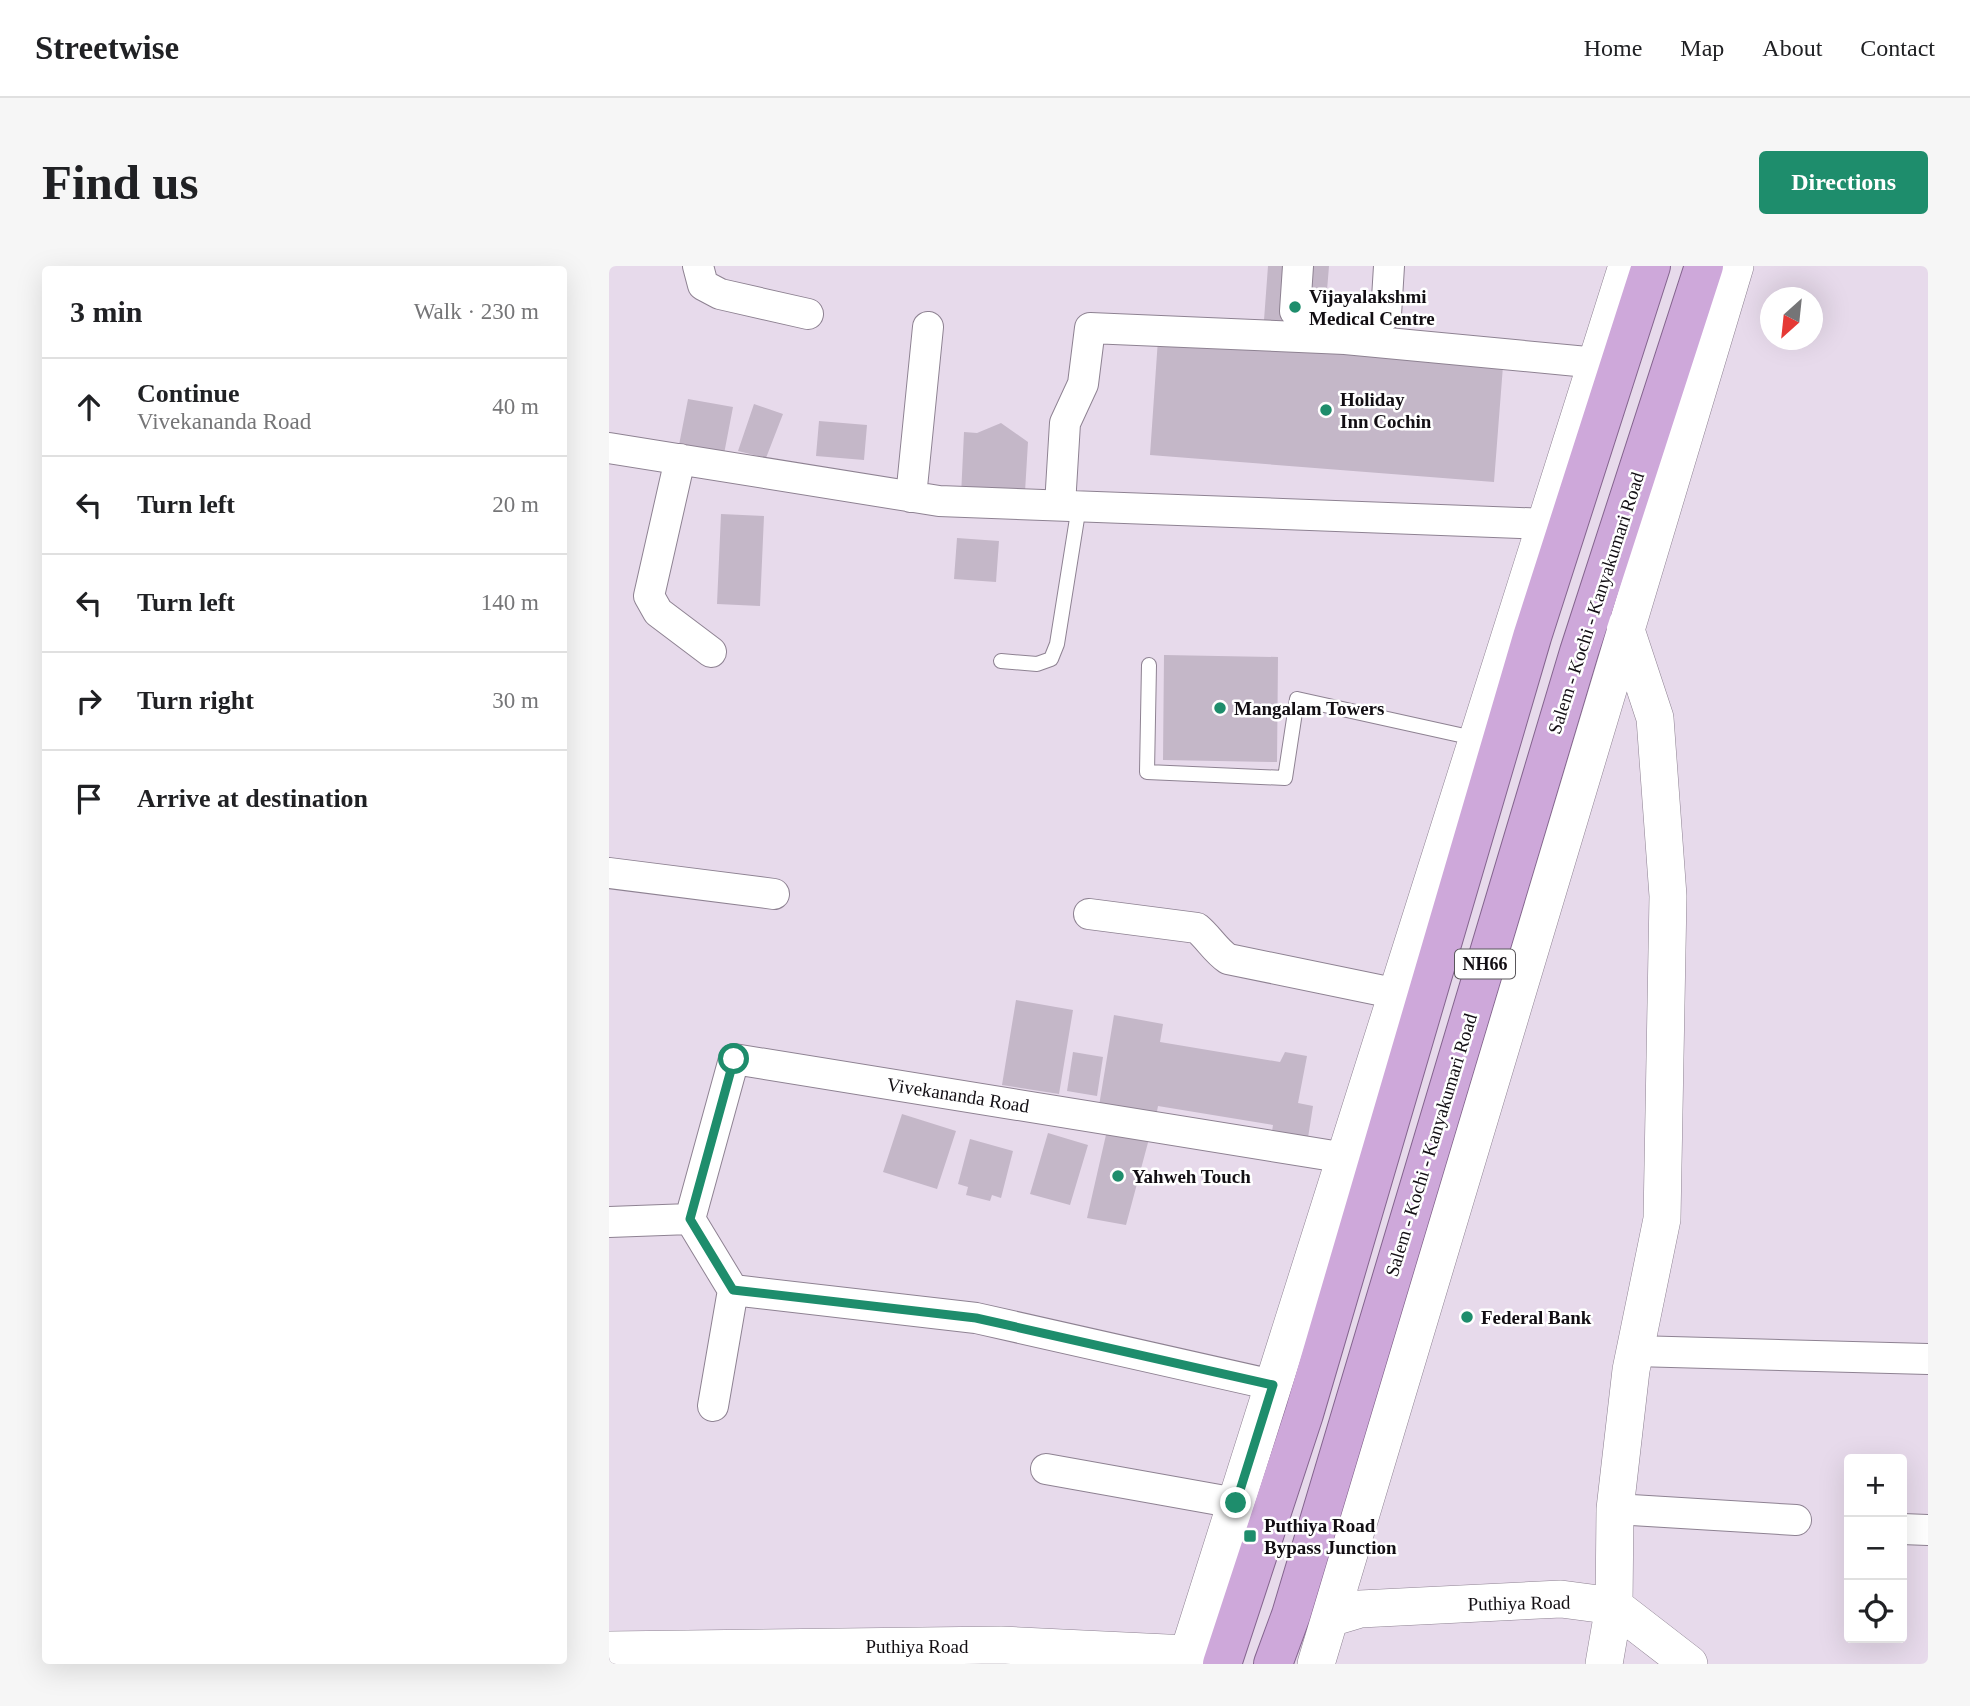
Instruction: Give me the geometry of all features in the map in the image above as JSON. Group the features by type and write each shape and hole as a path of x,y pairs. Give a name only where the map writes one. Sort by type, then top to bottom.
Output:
{"highway":[{"name":"NH66","path":"1205,1661 1308,1401 1532,637 1651,266"},
{"name":"Salem - Kochi - Kanyakumari Road","path":"1273,1664 1291,1615 1579,652 1704,314 1704,266"},
{"path":"1532,637 1579,652"}],"street":[{"path":"698,266 703,285 720,294 808,314"},
{"path":"1298,266 1295,311 1386,315 1389,266"},
{"path":"1205,1661 1236,1503 1548,524 1627,266"},
{"path":"1316,1664 1625,627 1704,314 1735,266"},
{"path":"911,497 928,327"},
{"path":"1070,506 1065,423 1083,384 1090,328 1345,339 1598,363"},
{"path":"609,448 939,501 1548,524"},
{"path":"680,459 649,596 658,611 711,652"},
{"path":"1604,1664 1614,1606 1615,1509 1635,1351 1662,1219 1668,896 1655,718 1625,627"},
{"path":"609,873 775,894"},
{"path":"1090,914 1197,928 1207,937 1211,946 1228,959 1398,994"},
{"name":"Vivekananda Road","path":"690,1219 734,1059 1346,1158"},
{"path":"609,1222 690,1219 733,1290 713,1406"},
{"path":"733,1290 976,1318 1273,1385"},
{"path":"1635,1351 1928,1359"},
{"path":"1046,1469 1236,1503"},
{"path":"1615,1509 1796,1520"},
{"path":"1907,1529 1928,1530"},
{"name":"Puthiya Road","path":"1330,1618 1360,1609 1561,1599 1614,1606"},
{"path":"1614,1606 1689,1664"},
{"name":"Puthiya Road","path":"609,1650 1001,1645 1205,1661"}],"lane":[{"path":"1001,661 1037,664 1051,659 1057,644 1070,506"},
{"path":"1149,665 1147,772 1285,778 1297,699 1479,739"}],"building":[{"name":"Holiday Inn Cochin","path":"1268,266 1329,266 1322,352 1503,366 1494,482 1150,455 1158,339 1262,347"},
{"path":"688,399 733,407 724,454 679,445"},
{"path":"754,404 783,414 766,458 738,451"},
{"path":"819,421 867,425 864,460 816,456"},
{"path":"1001,423 1028,442 1025,492 961,496 964,432 977,433"},
{"path":"721,514 764,516 760,606 717,604"},
{"path":"957,538 999,541 996,582 954,579"},
{"name":"Mangalam Towers","path":"1164,655 1278,657 1277,762 1163,760"},
{"path":"1016,1000 1073,1010 1059,1094 1002,1085"},
{"path":"1114,1015 1163,1024 1160,1042 1280,1062 1285,1052 1307,1056 1298,1103 1313,1106 1307,1144 1271,1138 1273,1125 1158,1106 1155,1122 1098,1112"},
{"path":"1073,1052 1103,1057 1097,1096 1067,1091"},
{"path":"902,1114 956,1131 937,1189 883,1172"},
{"name":"Yahweh Touch","path":"1108,1126 1150,1135 1126,1225 1087,1218"},
{"path":"1048,1133 1088,1145 1070,1205 1030,1194"},
{"path":"970,1139 1013,1151 1001,1198 992,1195 990,1201 966,1195 968,1187 958,1184"}],"place":[{"name":"Vijayalakshmi Medical Centre","path":"1295,307"},
{"name":"Holiday Inn Cochin","path":"1326,410"},
{"name":"Mangalam Towers","path":"1220,708"},
{"name":"Yahweh Touch","path":"1118,1176"},
{"name":"Federal Bank","path":"1467,1317"},
{"name":"Puthiya Road Bypass Junction","path":"1250,1536"}],"route":[{"path":"734,1059 690,1219 733,1290 976,1318 1273,1385 1236,1503"}]}
